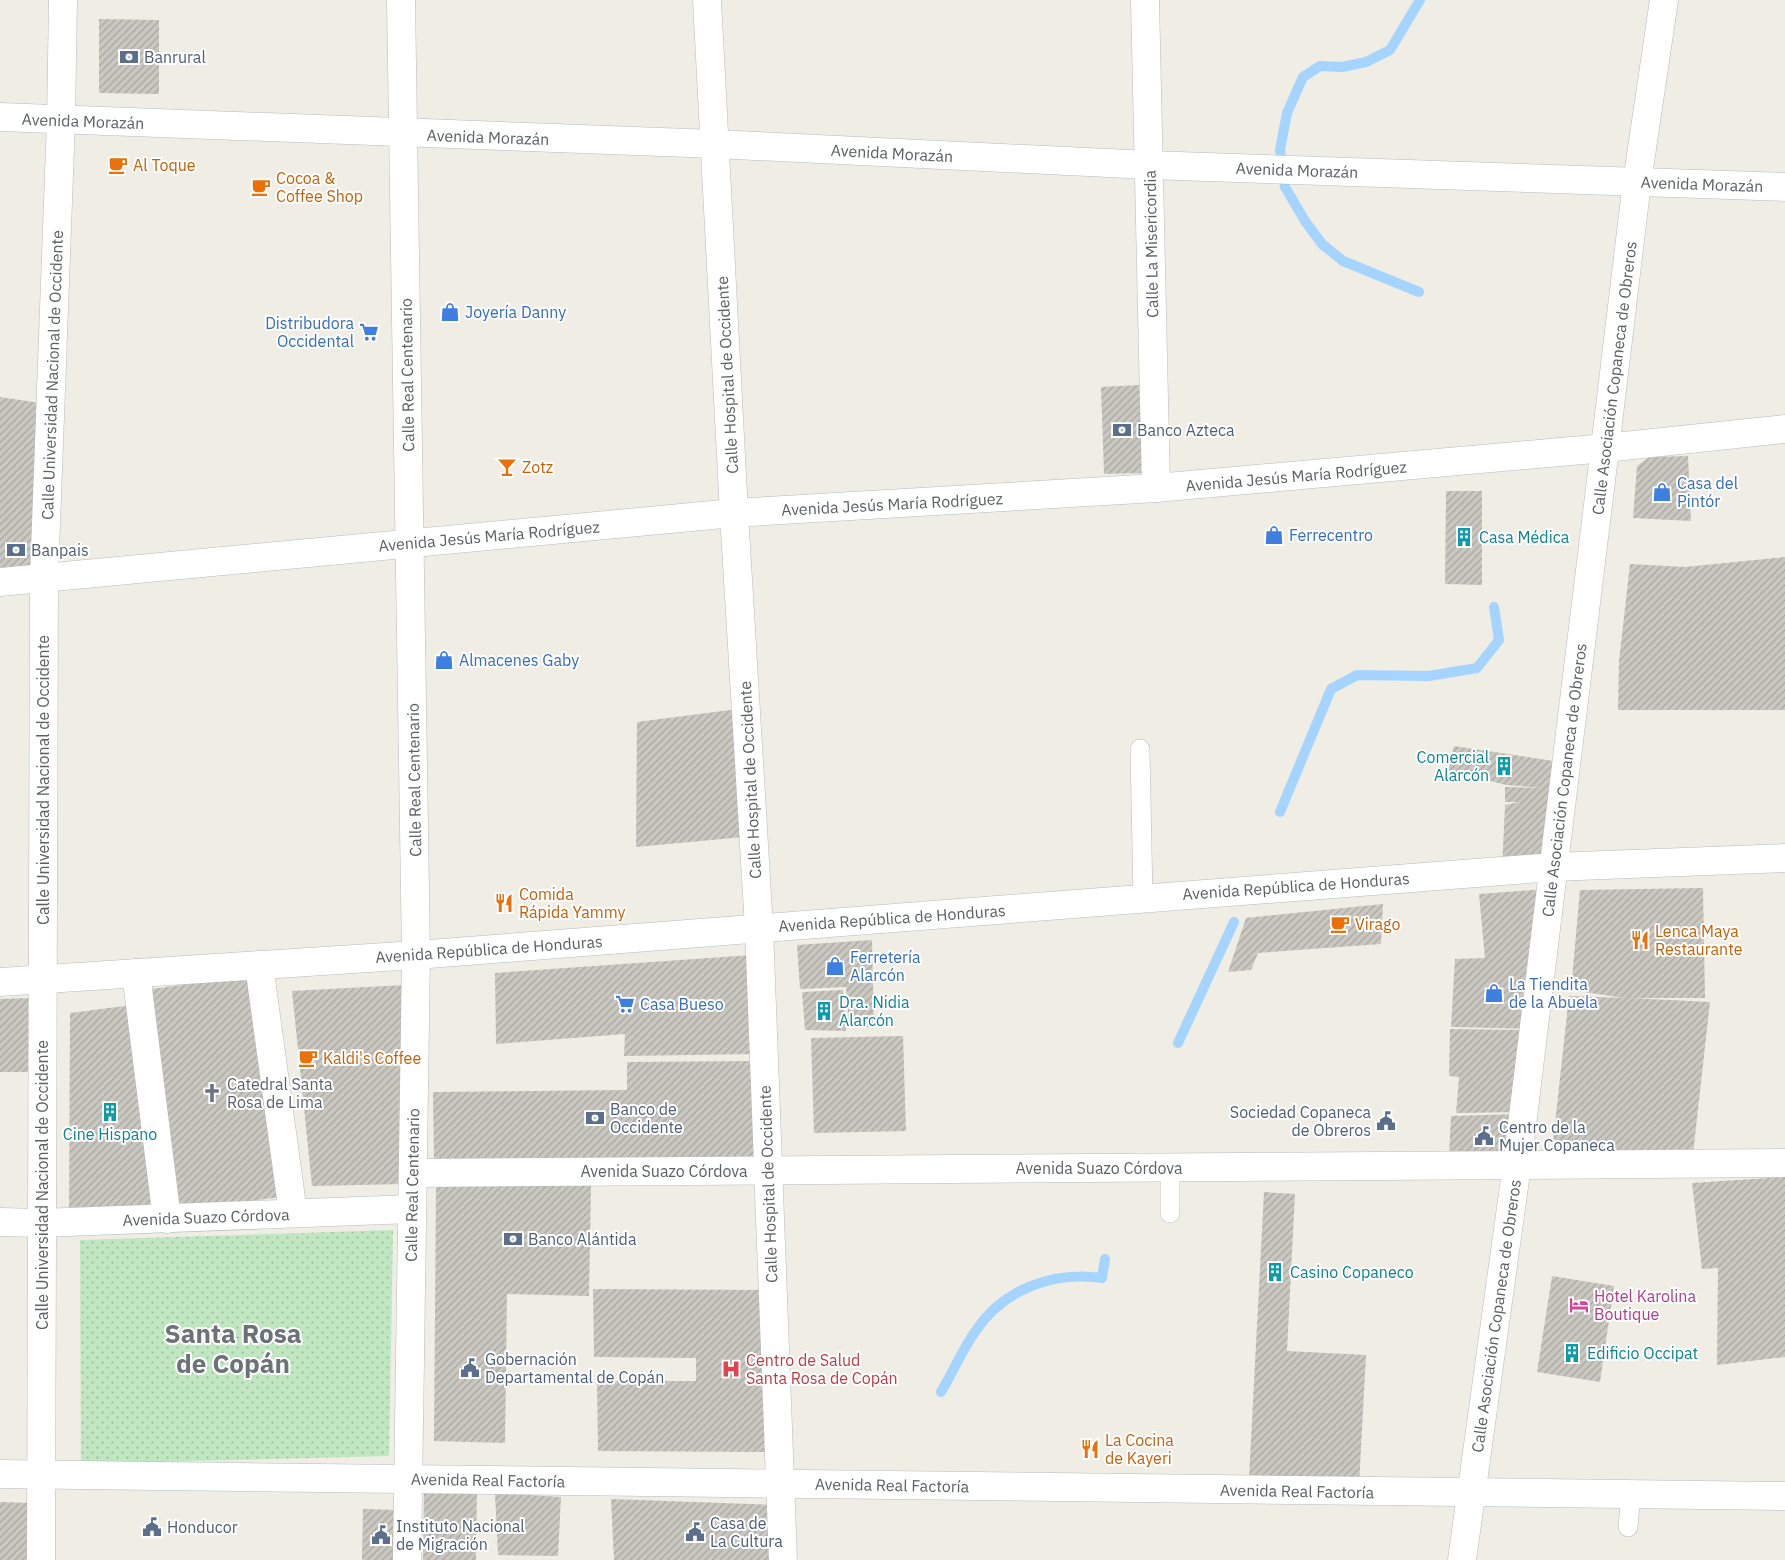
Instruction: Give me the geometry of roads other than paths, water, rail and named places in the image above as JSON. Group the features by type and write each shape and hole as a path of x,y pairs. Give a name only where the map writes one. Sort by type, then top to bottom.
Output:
{"street":[{"name":"Calle Universidad Nacional de Occidente","path":"41,1560 44,578 61,121 63,0"},
{"name":"Calle Real Centenario","path":"401,0 416,955 414,1173 411,1209 408,1560"},
{"name":"Calle Hospital de Occidente","path":"707,0 734,513 759,928 767,1170 784,1560"},
{"name":"Calle La Misericordia","path":"1145,0 1156,488"},
{"name":"Calle Asociación Copaneca de Obreros","path":"1462,1560 1517,1165 1637,182 1664,0"},
{"name":"Avenida Morazán","path":"0,118 715,144 1149,164 1785,187"},
{"name":"Avenida Jesús María Rodríguez","path":"0,582 734,513 1156,488 1605,448 1785,429"},
{"name":"Avenida República de Honduras","path":"0,982 416,955 1553,867 1785,858"},
{"path":"259,965 293,1213"},
{"path":"136,973 167,1218"},
{"name":"Avenida Suazo Córdova","path":"414,1173 1785,1163"},
{"name":"Avenida Suazo Córdova","path":"0,1222 41,1223 411,1209"},
{"name":"Avenida Real Factoría","path":"0,1474 1785,1496"}],"lane":[{"path":"1140,749 1143,898"},
{"path":"1170,1167 1170,1213"},
{"path":"1628,1527 1631,1494"}],"waterway":[{"path":"1419,292 1343,261 1322,244 1305,221 1285,187 1280,150 1287,113 1303,77 1320,66 1342,67 1366,62 1390,50 1420,0"},
{"path":"1280,812 1331,689 1357,675 1429,676 1477,668 1499,640 1494,607"},
{"path":"1178,1043 1234,922"},
{"path":"941,1392 970,1339 986,1317 1000,1304 1031,1286 1048,1281 1065,1277 1102,1278 1105,1259"}],"place":[{"name":"Banrural","path":"129,57"},
{"name":"Al Toque","path":"118,165"},
{"name":"Cocoa & Coffee Shop","path":"261,187"},
{"name":"Joyería Danny","path":"450,312"},
{"name":"Distribudora Occidental","path":"369,332"},
{"name":"Banco Azteca","path":"1122,430"},
{"name":"Zotz","path":"507,467"},
{"name":"Casa del Pintór","path":"1662,492"},
{"name":"Ferrecentro","path":"1274,535"},
{"name":"Casa Médica","path":"1464,537"},
{"name":"Banpais","path":"16,550"},
{"name":"Almacenes Gaby","path":"444,660"},
{"name":"Comercial Alarcón","path":"1504,766"},
{"name":"Comida Rápida Yammy","path":"504,903"},
{"name":"Virago","path":"1340,924"},
{"name":"Lenca Maya Restaurante","path":"1640,940"},
{"name":"Ferretería Alarcón","path":"835,966"},
{"name":"La Tiendita de la Abuela","path":"1494,993"},
{"name":"Casa Bueso","path":"625,1004"},
{"name":"Dra. Nidia Alarcón","path":"824,1011"},
{"name":"Kaldi's Coffee","path":"308,1058"},
{"name":"Catedral Santa Rosa de Lima","path":"212,1093"},
{"name":"Cine Hispano","path":"110,1112"},
{"name":"Banco de Occidente","path":"595,1118"},
{"name":"Sociedad Copaneca de Obreros","path":"1386,1121"},
{"name":"Centro de la Mujer Copaneca","path":"1484,1136"},
{"name":"Banco Alántida","path":"513,1239"},
{"name":"Casino Copaneco","path":"1275,1272"},
{"name":"Hotel Karolina Boutique","path":"1579,1305"},
{"name":"Edificio Occipat","path":"1572,1353"},
{"name":"Gobernación Departamental de Copán","path":"470,1368"},
{"name":"Centro de Salud Santa Rosa de Copán","path":"731,1369"},
{"name":"La Cocina de Kayeri","path":"1090,1449"},
{"name":"Honducor","path":"152,1527"},
{"name":"Casa de La Cultura","path":"695,1532"},
{"name":"Instituto Nacional de Migración","path":"381,1535"}],"district":[{"name":"Santa Rosa de Copán","path":"233,1349"}]}
